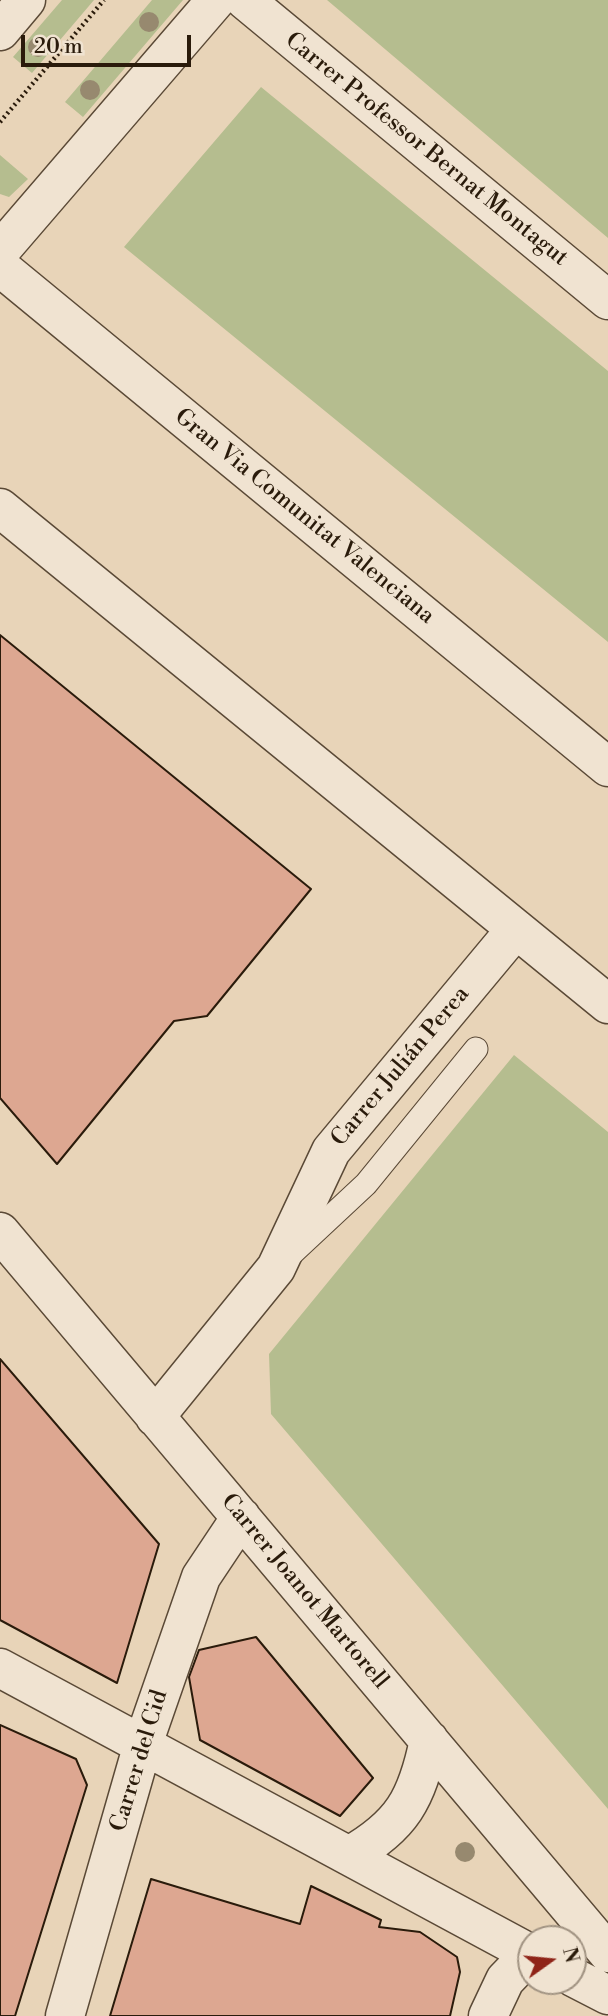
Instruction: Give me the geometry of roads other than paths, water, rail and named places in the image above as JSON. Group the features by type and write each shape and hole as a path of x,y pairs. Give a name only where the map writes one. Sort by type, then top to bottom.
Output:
{"street":[{"path":"0,31 26,0"},
{"path":"0,251 216,0"},
{"name":"Carrer Professor Bernat Montagut","path":"245,0 608,300"},
{"name":"Gran Via Comunitat Valenciana","path":"0,267 608,767"},
{"path":"0,508 608,1004"},
{"name":"Carrer Julián Perea","path":"155,1418 276,1268 331,1151 516,929"},
{"name":"Carrer Joanot Martorell","path":"0,1231 608,1953"},
{"name":"Carrer del Cid","path":"65,2016 143,1744 201,1577 241,1517"},
{"path":"0,1668 517,1946"},
{"path":"349,1856 379,1839 402,1815 423,1772 429,1740"},
{"path":"488,2016 505,1980 517,1968"},
{"path":"587,1984 608,1995"}],"lane":[{"path":"276,1268 366,1184 476,1049"}]}
